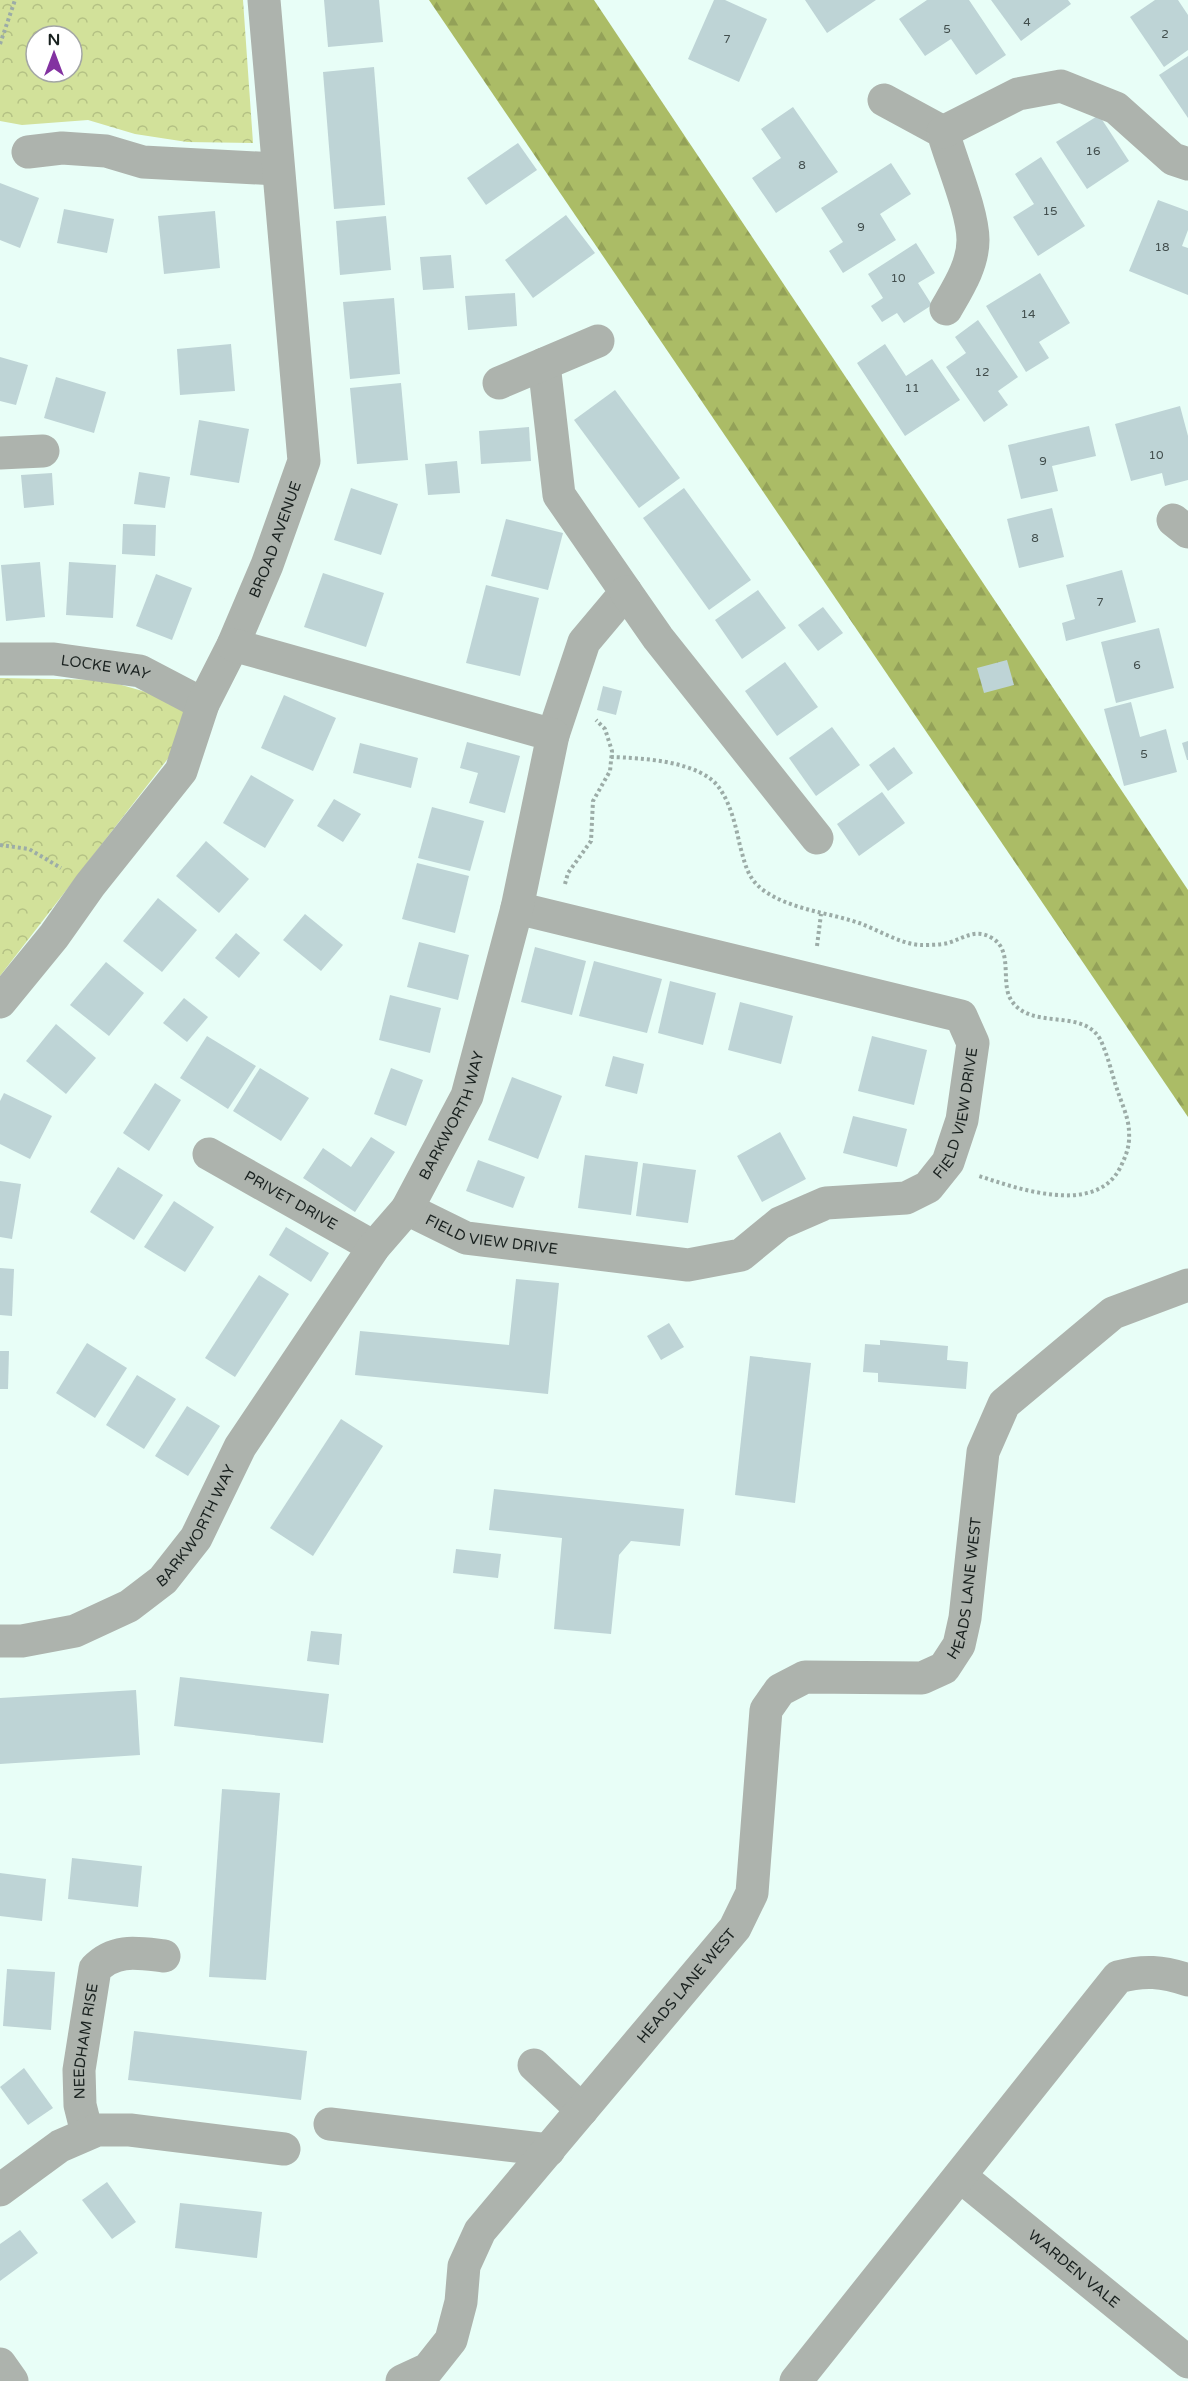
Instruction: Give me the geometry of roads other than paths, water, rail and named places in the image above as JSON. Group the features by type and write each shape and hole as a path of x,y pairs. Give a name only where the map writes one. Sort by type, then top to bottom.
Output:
{"street":[{"name":"BROAD AVENUE","path":"0,1002 181,771 203,704 233,645 267,565 304,460 264,0"},
{"path":"943,132 1018,94 1061,86 1116,108 1173,159 1188,164"},
{"path":"884,100 943,132 968,213 973,240 969,259 964,278 946,309"},
{"path":"28,152 62,148 106,151 143,162 277,169"},
{"path":"498,383 598,341"},
{"path":"544,364 559,495 658,638 817,838"},
{"path":"0,453 43,451"},
{"name":"BARKWORTH WAY","path":"0,1641 22,1641 75,1631 129,1606 163,1580 196,1538 240,1447 374,1247 407,1209 467,1095 517,908 557,723 584,642 626,592"},
{"path":"233,645 557,723"},
{"name":"LOCKE WAY","path":"0,658 54,659 140,671 203,704"},
{"name":"FIELD VIEW DRIVE","path":"407,1209 466,1238 688,1265 741,1255 780,1223 826,1203 906,1198 928,1187 948,1162 962,1120 973,1043 961,1016 517,908"},
{"name":"PRIVET DRIVE","path":"210,1154 374,1247"},
{"name":"HEADS LANE WEST","path":"402,2381 428,2369 451,2340 461,2302 464,2266 480,2231 735,1928 752,1893 766,1710 780,1690 805,1677 922,1678 944,1668 958,1645 965,1618 983,1452 1004,1404 1113,1313 1188,1285"},
{"name":"NEEDHAM RISE","path":"87,2133 80,2105 79,2070 95,1969 109,1956 119,1953 164,1956"},
{"path":"796,2381 1118,1977 1149,1971 1171,1974 1188,1980"},
{"path":"534,2065 582,2110"},
{"path":"330,2124 549,2150"},
{"path":"0,2190 60,2146 87,2133 113,2129 284,2149"},
{"name":"WARDEN VALE","path":"960,2176 1188,2362"},
{"path":"0,2364 12,2381"}]}
